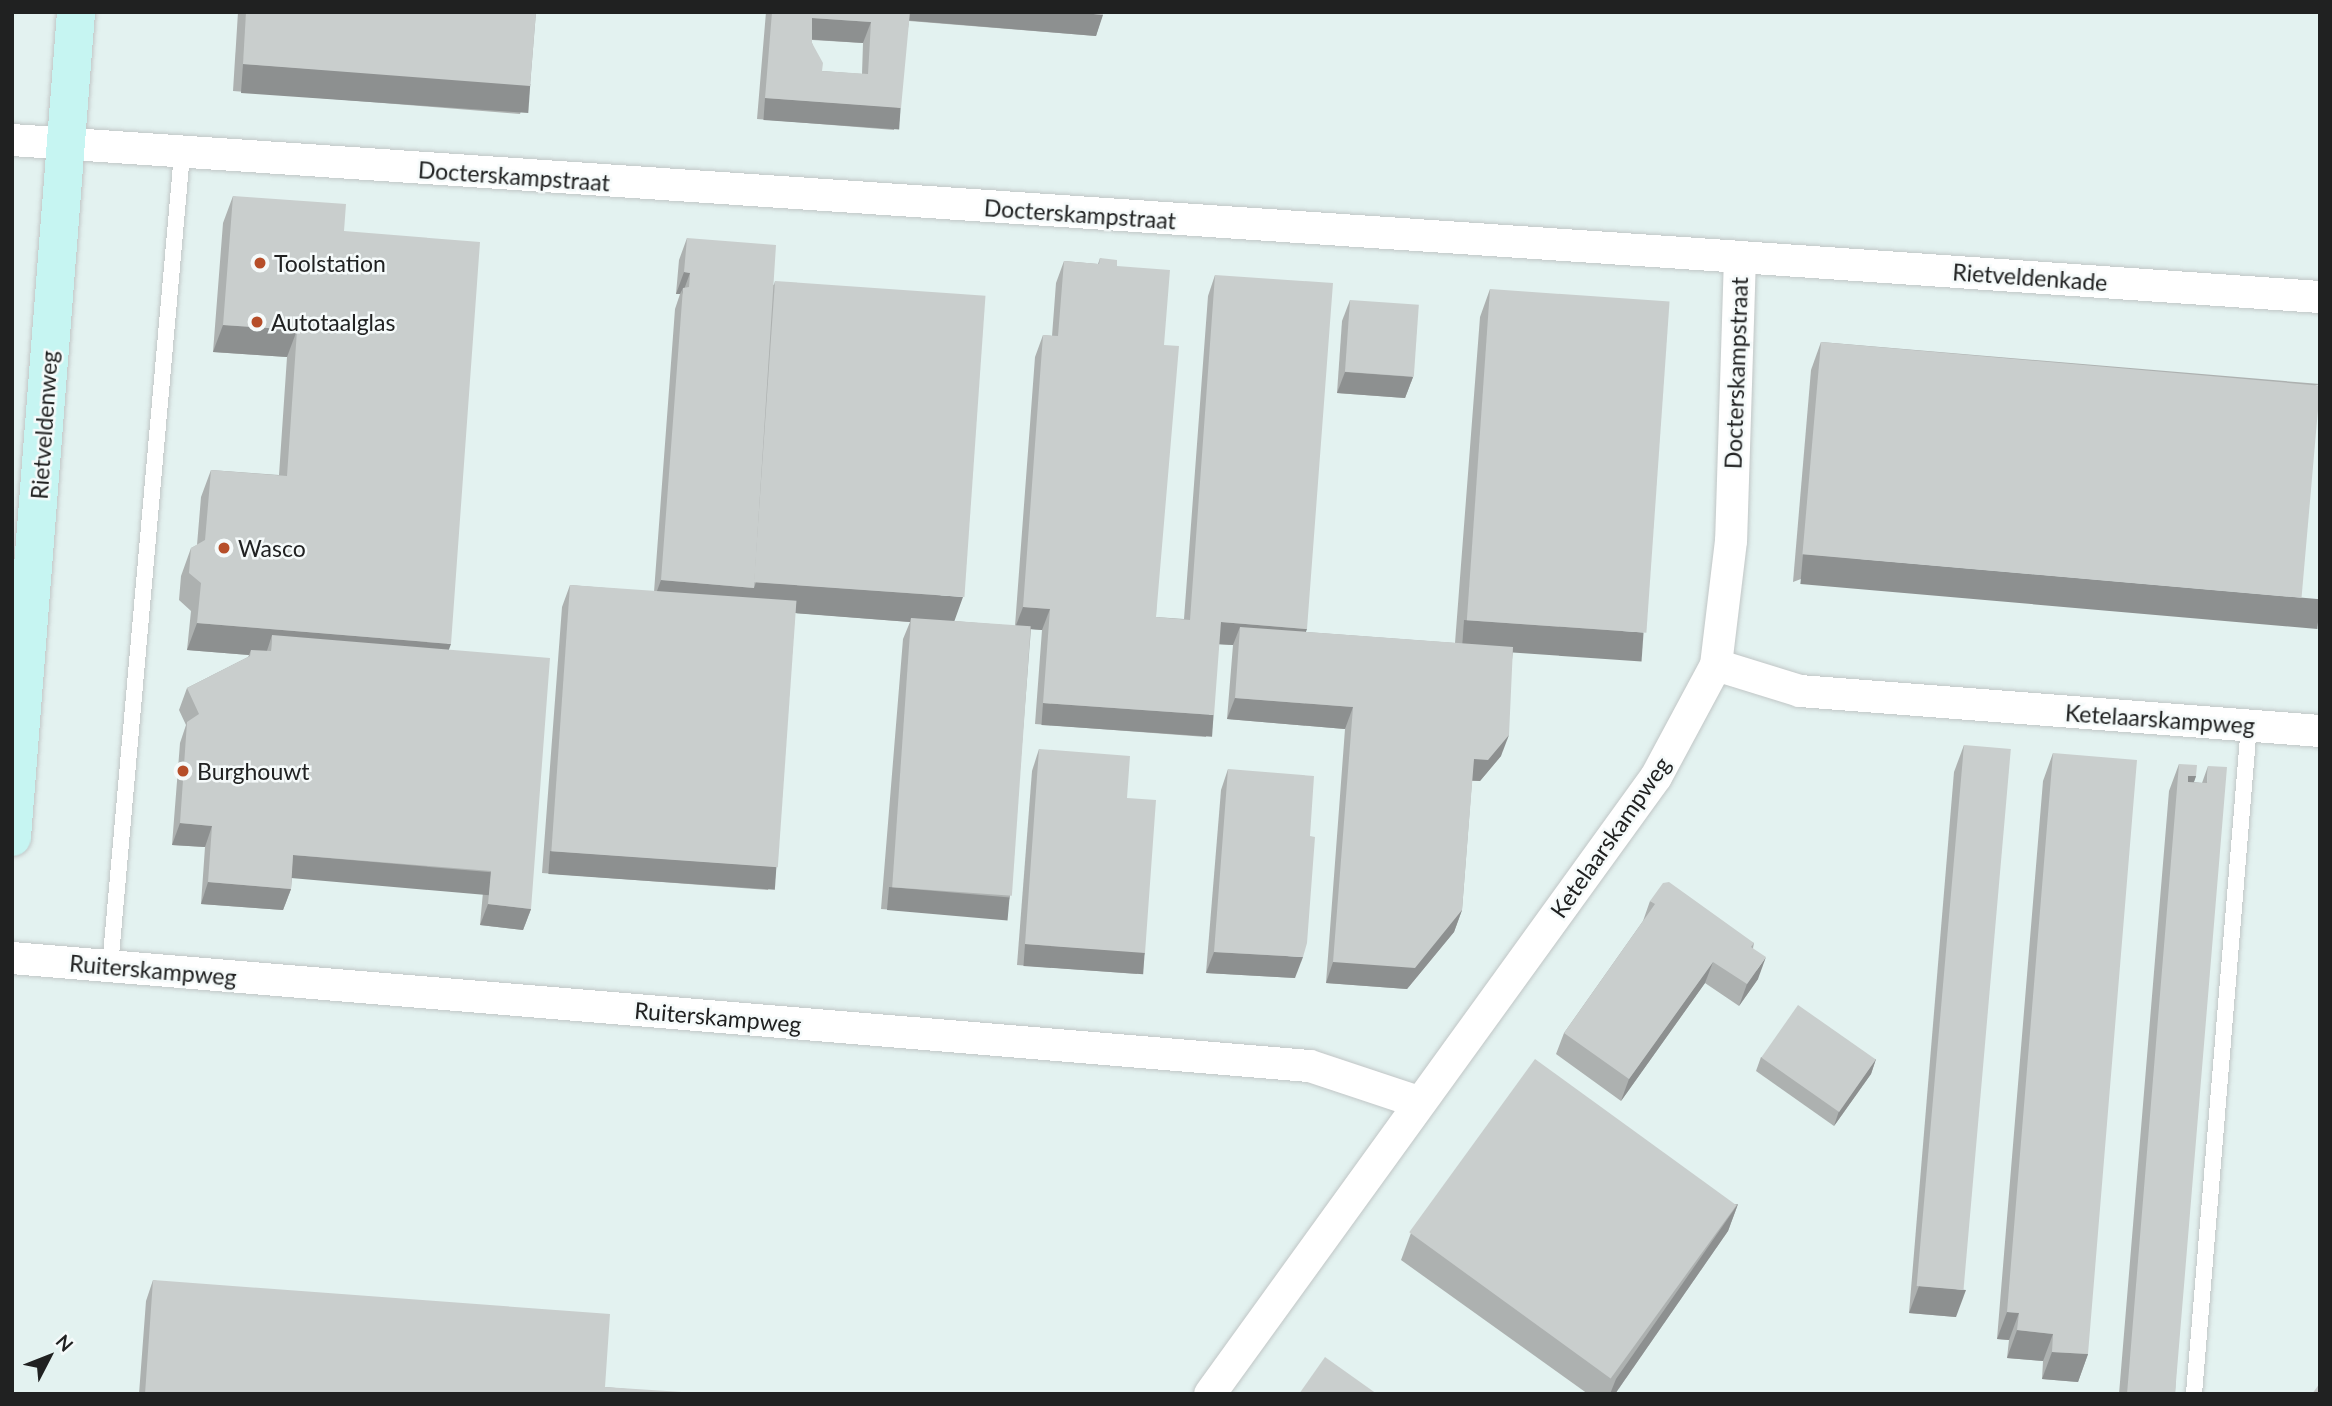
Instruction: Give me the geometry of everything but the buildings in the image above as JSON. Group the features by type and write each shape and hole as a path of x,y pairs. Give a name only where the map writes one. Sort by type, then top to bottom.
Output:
{"main road":[{"name":"Rietveldenweg","path":"12,837 25,496 65,146 76,12"}],"street":[{"name":"Docterskampstraat","path":"12,140 182,154 1740,257 1731,541 1716,665"},
{"name":"Rietveldenkade","path":"1740,257 2320,297"},
{"name":"Ketelaarskampweg","path":"1210,1394 1418,1102 1657,777 1716,665 1800,691 2320,731"},
{"name":"Ruiterskampweg","path":"12,958 1310,1066 1418,1102"}],"lane":[{"path":"110,967 182,154"},
{"path":"2193,1394 2249,725"}],"shaded area":[{"path":"12,12 2320,12 2320,1394 12,1394"}],"place":[{"name":"Toolstation","path":"260,263"},
{"name":"Autotaalglas","path":"257,322"},
{"name":"Wasco","path":"224,548"},
{"name":"Burghouwt","path":"183,771"}]}
